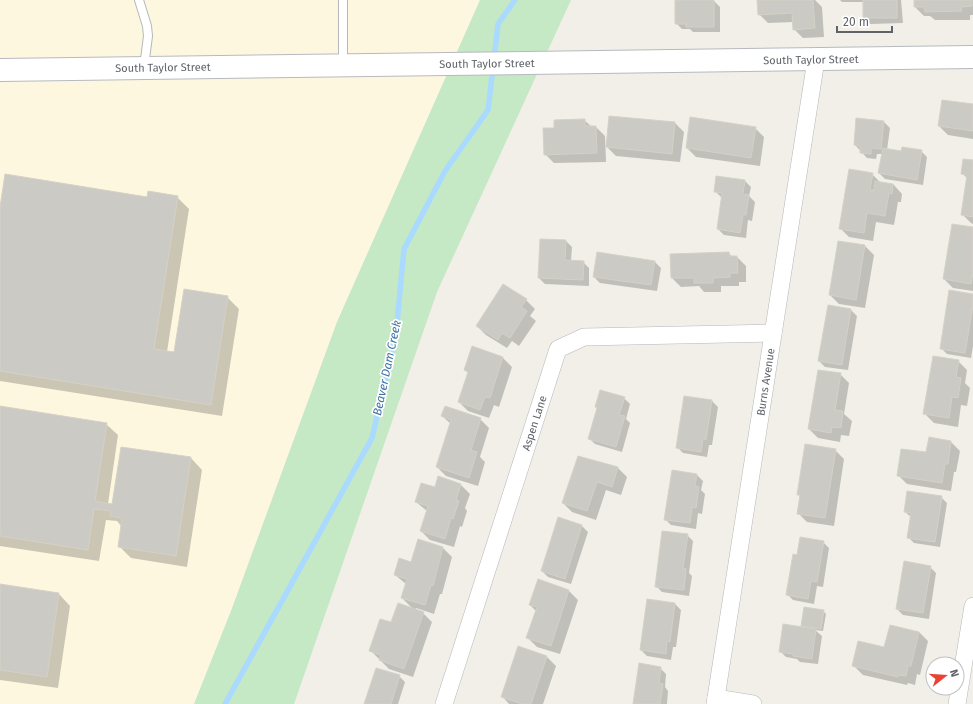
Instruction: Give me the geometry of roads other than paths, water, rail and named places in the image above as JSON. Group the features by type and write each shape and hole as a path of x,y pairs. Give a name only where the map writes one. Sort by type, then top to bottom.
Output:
{"street":[{"name":"South Taylor Street","path":"0,70 343,64 477,65 973,57"},
{"name":"Burns Avenue","path":"716,701 816,60"},
{"name":"Aspen Lane","path":"444,704 558,349 584,337 773,334"},
{"path":"957,704 973,606"},
{"path":"716,701 752,704"}],"lane":[{"path":"139,0 147,26 148,36 144,68"},
{"path":"343,0 343,64"}],"waterway":[{"name":"Beaver Dam Creek","path":"494,59 498,24 515,0"},
{"name":"Beaver Dam Creek","path":"225,704 372,438 396,334 404,249 445,171 488,110 493,68"}]}
